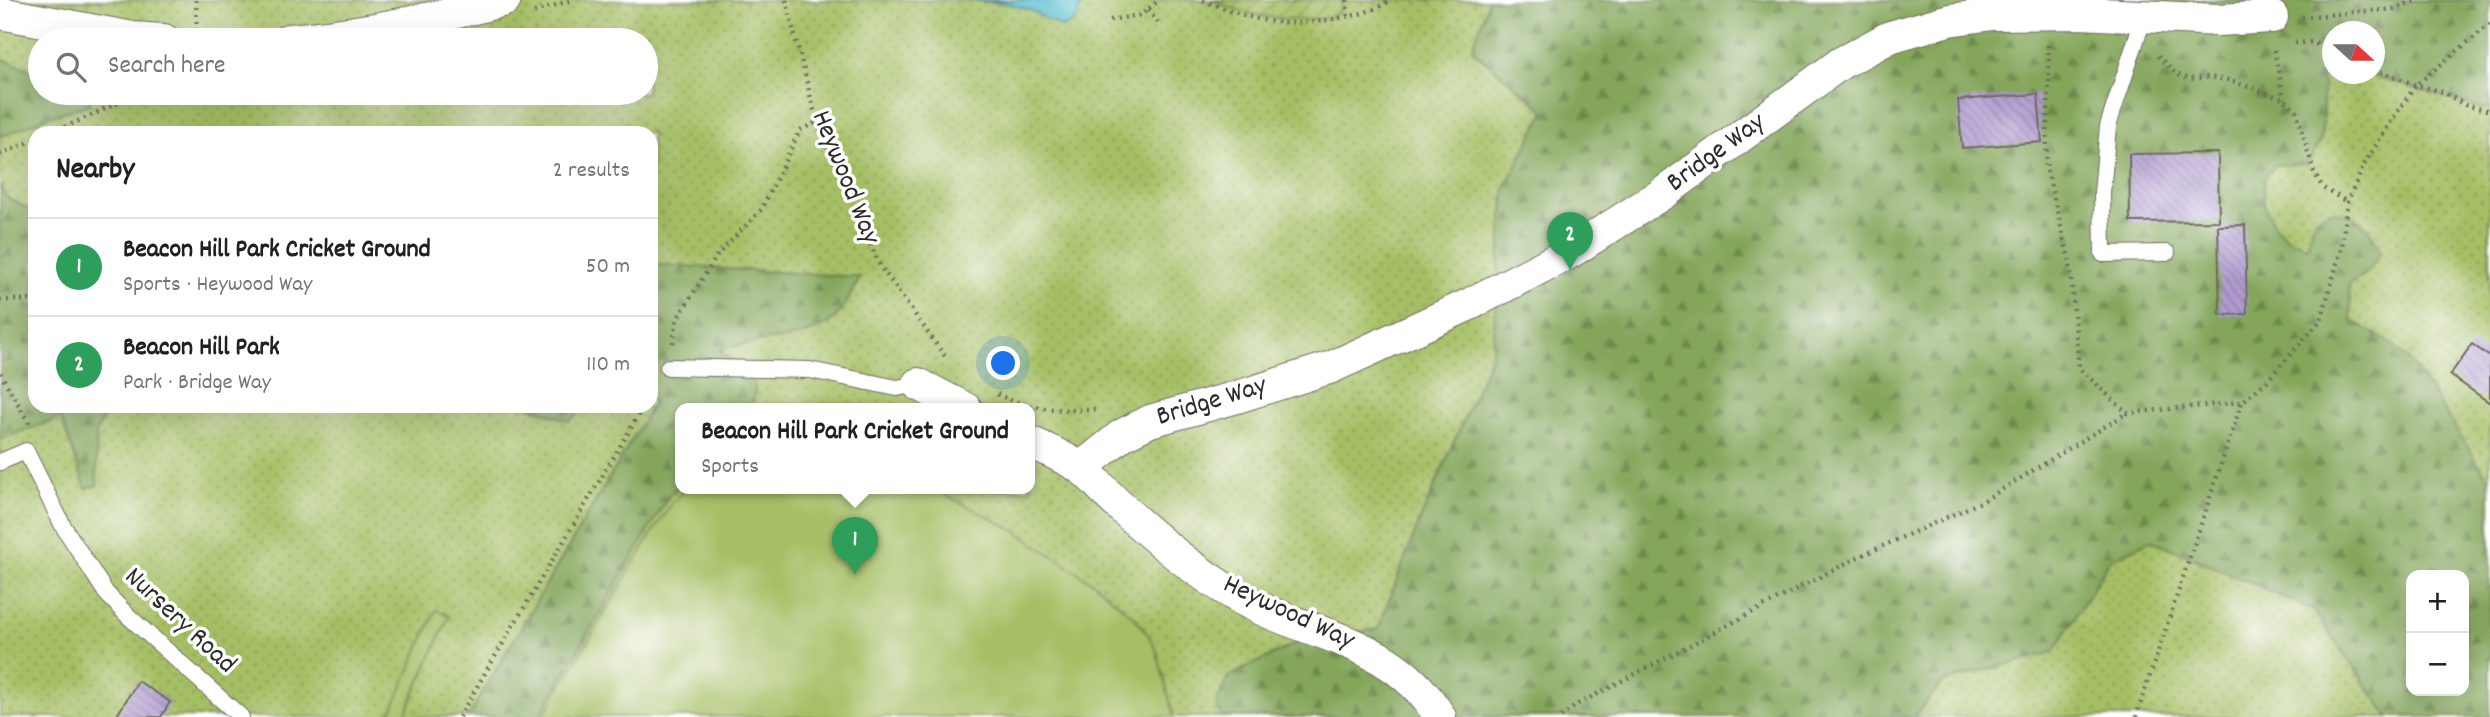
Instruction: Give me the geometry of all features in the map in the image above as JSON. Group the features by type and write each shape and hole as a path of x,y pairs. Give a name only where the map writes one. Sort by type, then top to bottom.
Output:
{"street":[{"path":"377,28 505,0"},
{"path":"0,13 80,28"},
{"name":"Bridge Way","path":"1081,468 1122,435 1150,421 1332,367 1470,304 1569,253 1755,127 1841,63 1890,37 1949,20 1993,13 2080,13 2218,20 2277,34"},
{"path":"918,384 954,403"},
{"name":"Heywood Way","path":"1035,445 1081,468 1119,506 1181,560 1235,595 1282,618 1347,640 1389,662 1417,687 1440,717"}],"lane":[{"path":"2144,16 2108,126 2102,193 2103,254 2167,253"},
{"path":"668,367 810,370 897,388 918,384"},
{"path":"0,462 26,450"},
{"name":"Nursery Road","path":"26,450 63,526 106,593 241,717"}],"path":[{"path":"197,0 197,28"},
{"name":"Heywood Way","path":"786,0 817,122 880,266 933,342 953,364"},
{"path":"1110,20 1141,15 1159,0"},
{"path":"1203,0 1244,17 1265,22 1314,24 1368,12 1390,0"},
{"path":"1347,0 1348,17"},
{"path":"2277,34 2316,18 2393,9 2418,0"},
{"path":"1148,10 1159,24"},
{"path":"2136,717 2242,402 2267,381 2321,320 2342,246 2347,202 2366,162 2416,85 2490,24"},
{"path":"2277,34 2322,46"},
{"path":"2277,34 2284,99 2296,110 2314,172 2323,188 2347,202"},
{"path":"2385,73 2442,92 2465,105 2490,111"},
{"path":"67,126 114,105"},
{"path":"668,367 677,319 718,254 762,209 800,130 817,122"},
{"path":"0,154 28,143"},
{"path":"0,300 28,300"},
{"path":"0,373 31,426 26,450"},
{"path":"994,393 1021,403"},
{"path":"1035,406 1079,411 1126,410 1150,421"},
{"path":"459,717 640,413"},
{"path":"1561,717 1578,704 1854,559 1983,501 2127,413"}],"green space":[{"path":"0,0 2490,0 2490,717 0,717"},
{"path":"1212,0 1342,0 1342,9 1336,15 1326,18 1283,18 1243,12"},
{"path":"1489,0 2490,0 2490,107 2483,109 2385,79 2385,21 2322,21 2321,141 2307,164 2275,165 2264,179 2264,203 2273,224 2287,238 2307,247 2310,231 2317,218 2332,211 2357,219 2370,232 2381,251 2368,271 2349,284 2351,320 2394,345 2417,370 2490,481 2490,717 2389,717 2313,610 2152,540 2110,560 2054,652 1943,682 1914,717 1222,717 1216,704 1228,677 1301,641 1378,629 1418,525 1492,354 1505,187 1545,111 1472,50"},
{"path":"0,59 28,69 28,105 87,105 47,117 0,137"},
{"path":"0,185 7,198 28,208 28,413 106,413 96,432 97,485 86,489 61,418 0,439"},
{"path":"658,266 860,277 839,313 817,329 790,338 748,343 720,350 749,374 755,388 752,403 675,403 675,489 668,497 539,717 468,717 648,413 658,413"},
{"path":"548,413 579,413 569,421"},
{"path":"681,494 944,494 1016,531 1095,584 1135,618 1157,652 1174,717 543,717 672,503"},
{"path":"436,610 449,616 404,717 389,717"}],"water":[{"path":"959,0 1080,0 1081,4 1076,20 1063,28 1030,10 1006,3"}],"building":[{"path":"2038,94 2042,142 1962,148 1958,100"},
{"path":"2218,153 2219,221 2130,222 2129,154"},
{"path":"2245,225 2247,314 2220,315 2218,226"},
{"path":"2472,344 2490,357 2490,403 2450,375"},
{"path":"138,681 170,702 161,717 116,717"}],"place":[{"name":"Beacon Hill Park","path":"1570,270"},
{"name":"Beacon Hill Park Cricket Ground","path":"855,575"}]}
